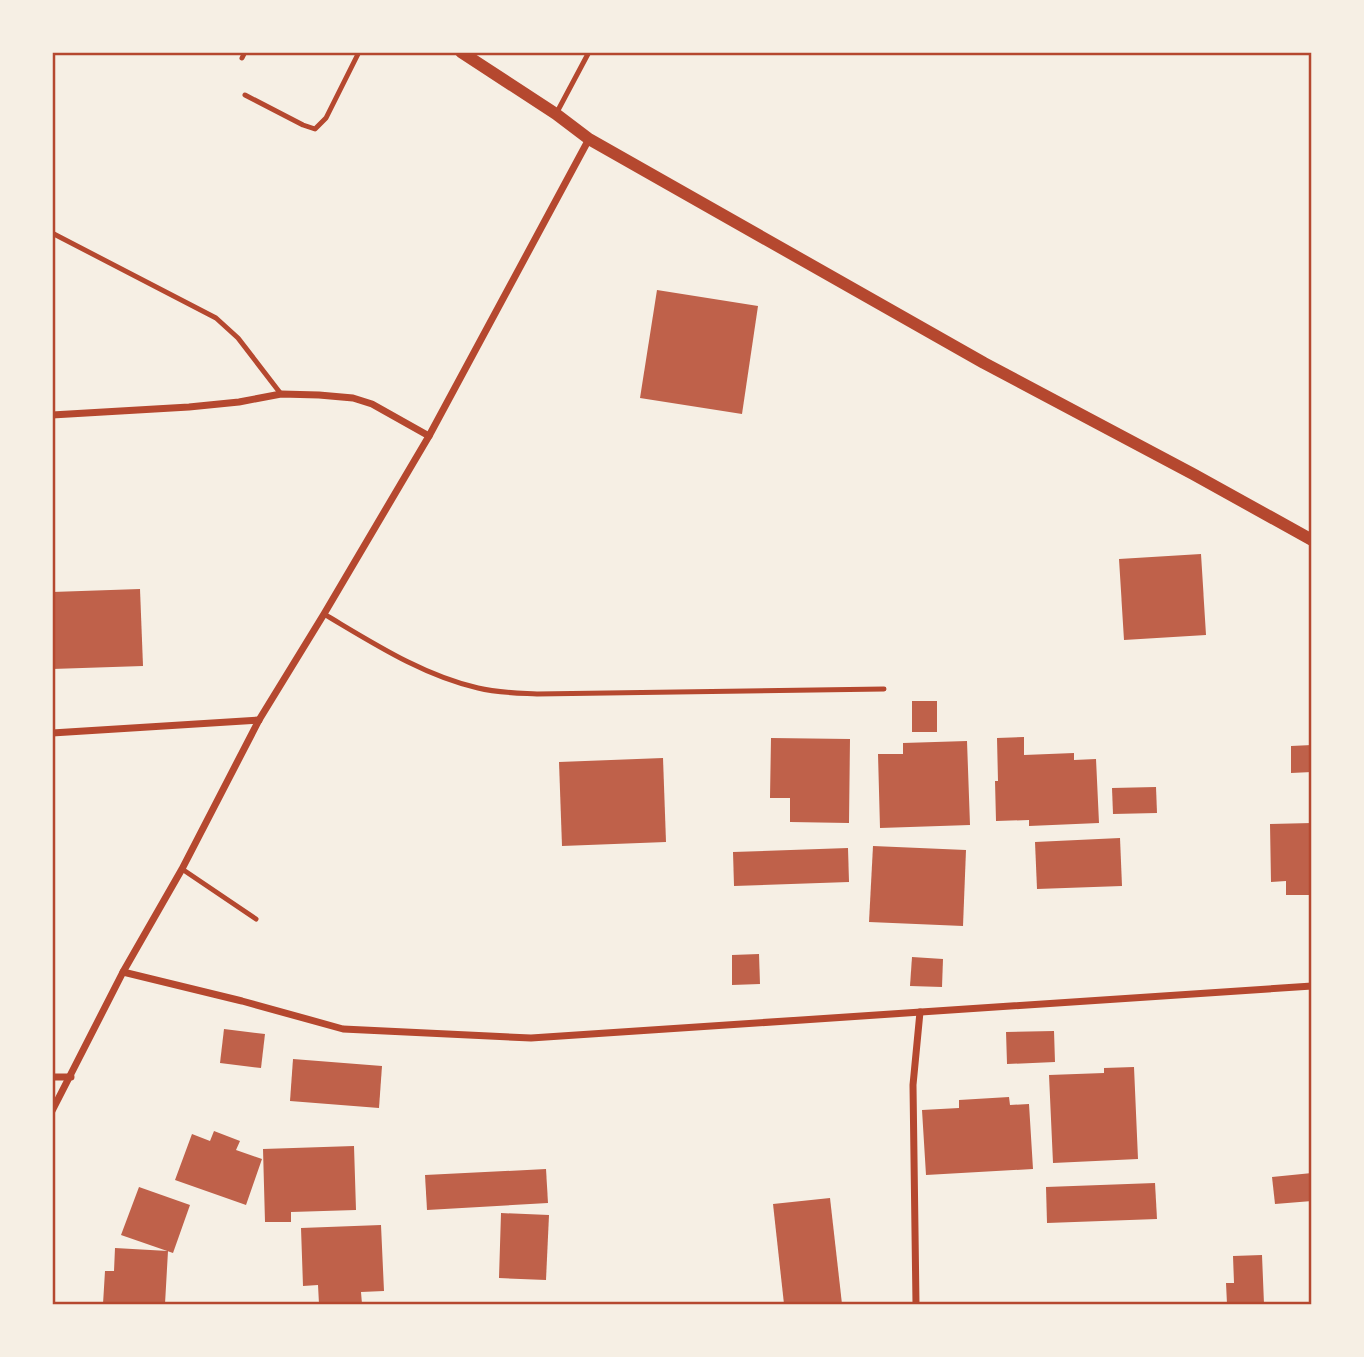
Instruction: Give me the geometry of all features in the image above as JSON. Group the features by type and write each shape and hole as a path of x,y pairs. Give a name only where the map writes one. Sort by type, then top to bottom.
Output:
{"street":[{"path":"461,52 556,114 589,139 984,363 1311,540"},
{"path":"52,1111 123,972 182,869 258,720 429,436 589,139"},
{"path":"52,415 189,407 282,394 353,398 372,404 429,436"},
{"path":"52,733 258,720"},
{"path":"123,972 343,1029 531,1038 1311,986"},
{"path":"916,1304 913,1085 920,1012"},
{"path":"52,1077 71,1077"}],"lane":[{"path":"245,95 315,129 326,118 359,52"},
{"path":"556,114 589,52"},
{"path":"52,233 216,318 237,338 282,394"},
{"path":"324,614 399,658 441,677 479,689 508,693 884,690"},
{"path":"182,869 256,919"}],"building":[{"path":"657,290 758,306 742,414 640,398"},
{"path":"1201,554 1206,635 1124,640 1119,559"},
{"path":"140,589 143,666 52,669 52,592"},
{"path":"912,701 937,701 937,732 912,732"},
{"path":"1024,737 1024,755 1074,753 1074,760 1096,759 1099,823 1029,826 1029,820 996,821 997,738"},
{"path":"771,738 850,739 849,823 790,822 790,798 770,798"},
{"path":"967,741 970,825 880,828 878,754 903,754 903,743"},
{"path":"1312,745 1312,772 1291,773 1291,746"},
{"path":"663,758 666,842 562,846 559,762"},
{"path":"1156,787 1157,813 1113,814 1112,788"},
{"path":"1312,823 1312,895 1286,895 1286,881 1271,882 1270,824"},
{"path":"1120,838 1122,886 1037,889 1035,842"},
{"path":"873,846 966,850 963,926 869,922"},
{"path":"848,848 849,882 734,886 733,852"},
{"path":"759,954 760,984 732,985 732,955"},
{"path":"912,957 943,959 942,987 910,986"},
{"path":"224,1029 265,1034 261,1068 220,1063"},
{"path":"1054,1031 1055,1062 1007,1064 1006,1032"},
{"path":"293,1059 382,1066 379,1108 290,1101"},
{"path":"1134,1067 1138,1159 1053,1163 1049,1075 1104,1073 1104,1068"},
{"path":"1009,1097 1010,1105 1029,1104 1033,1169 926,1175 922,1110 959,1108 959,1100"},
{"path":"214,1131 240,1141 236,1150 262,1159 246,1205 175,1180 192,1134 210,1141"},
{"path":"354,1146 356,1210 291,1212 291,1222 265,1222 263,1149"},
{"path":"546,1169 548,1203 427,1210 425,1175"},
{"path":"1312,1173 1312,1201 1275,1204 1272,1177"},
{"path":"1155,1183 1157,1219 1047,1223 1046,1187"},
{"path":"139,1187 190,1205 173,1253 121,1235"},
{"path":"830,1198 842,1304 784,1304 773,1204"},
{"path":"501,1213 549,1215 546,1280 499,1278"},
{"path":"381,1225 384,1291 361,1292 362,1304 319,1304 318,1285 303,1286 301,1228"},
{"path":"115,1248 168,1251 165,1304 103,1304 105,1271 114,1271"},
{"path":"1262,1255 1264,1304 1227,1304 1226,1283 1234,1283 1233,1256"}]}
